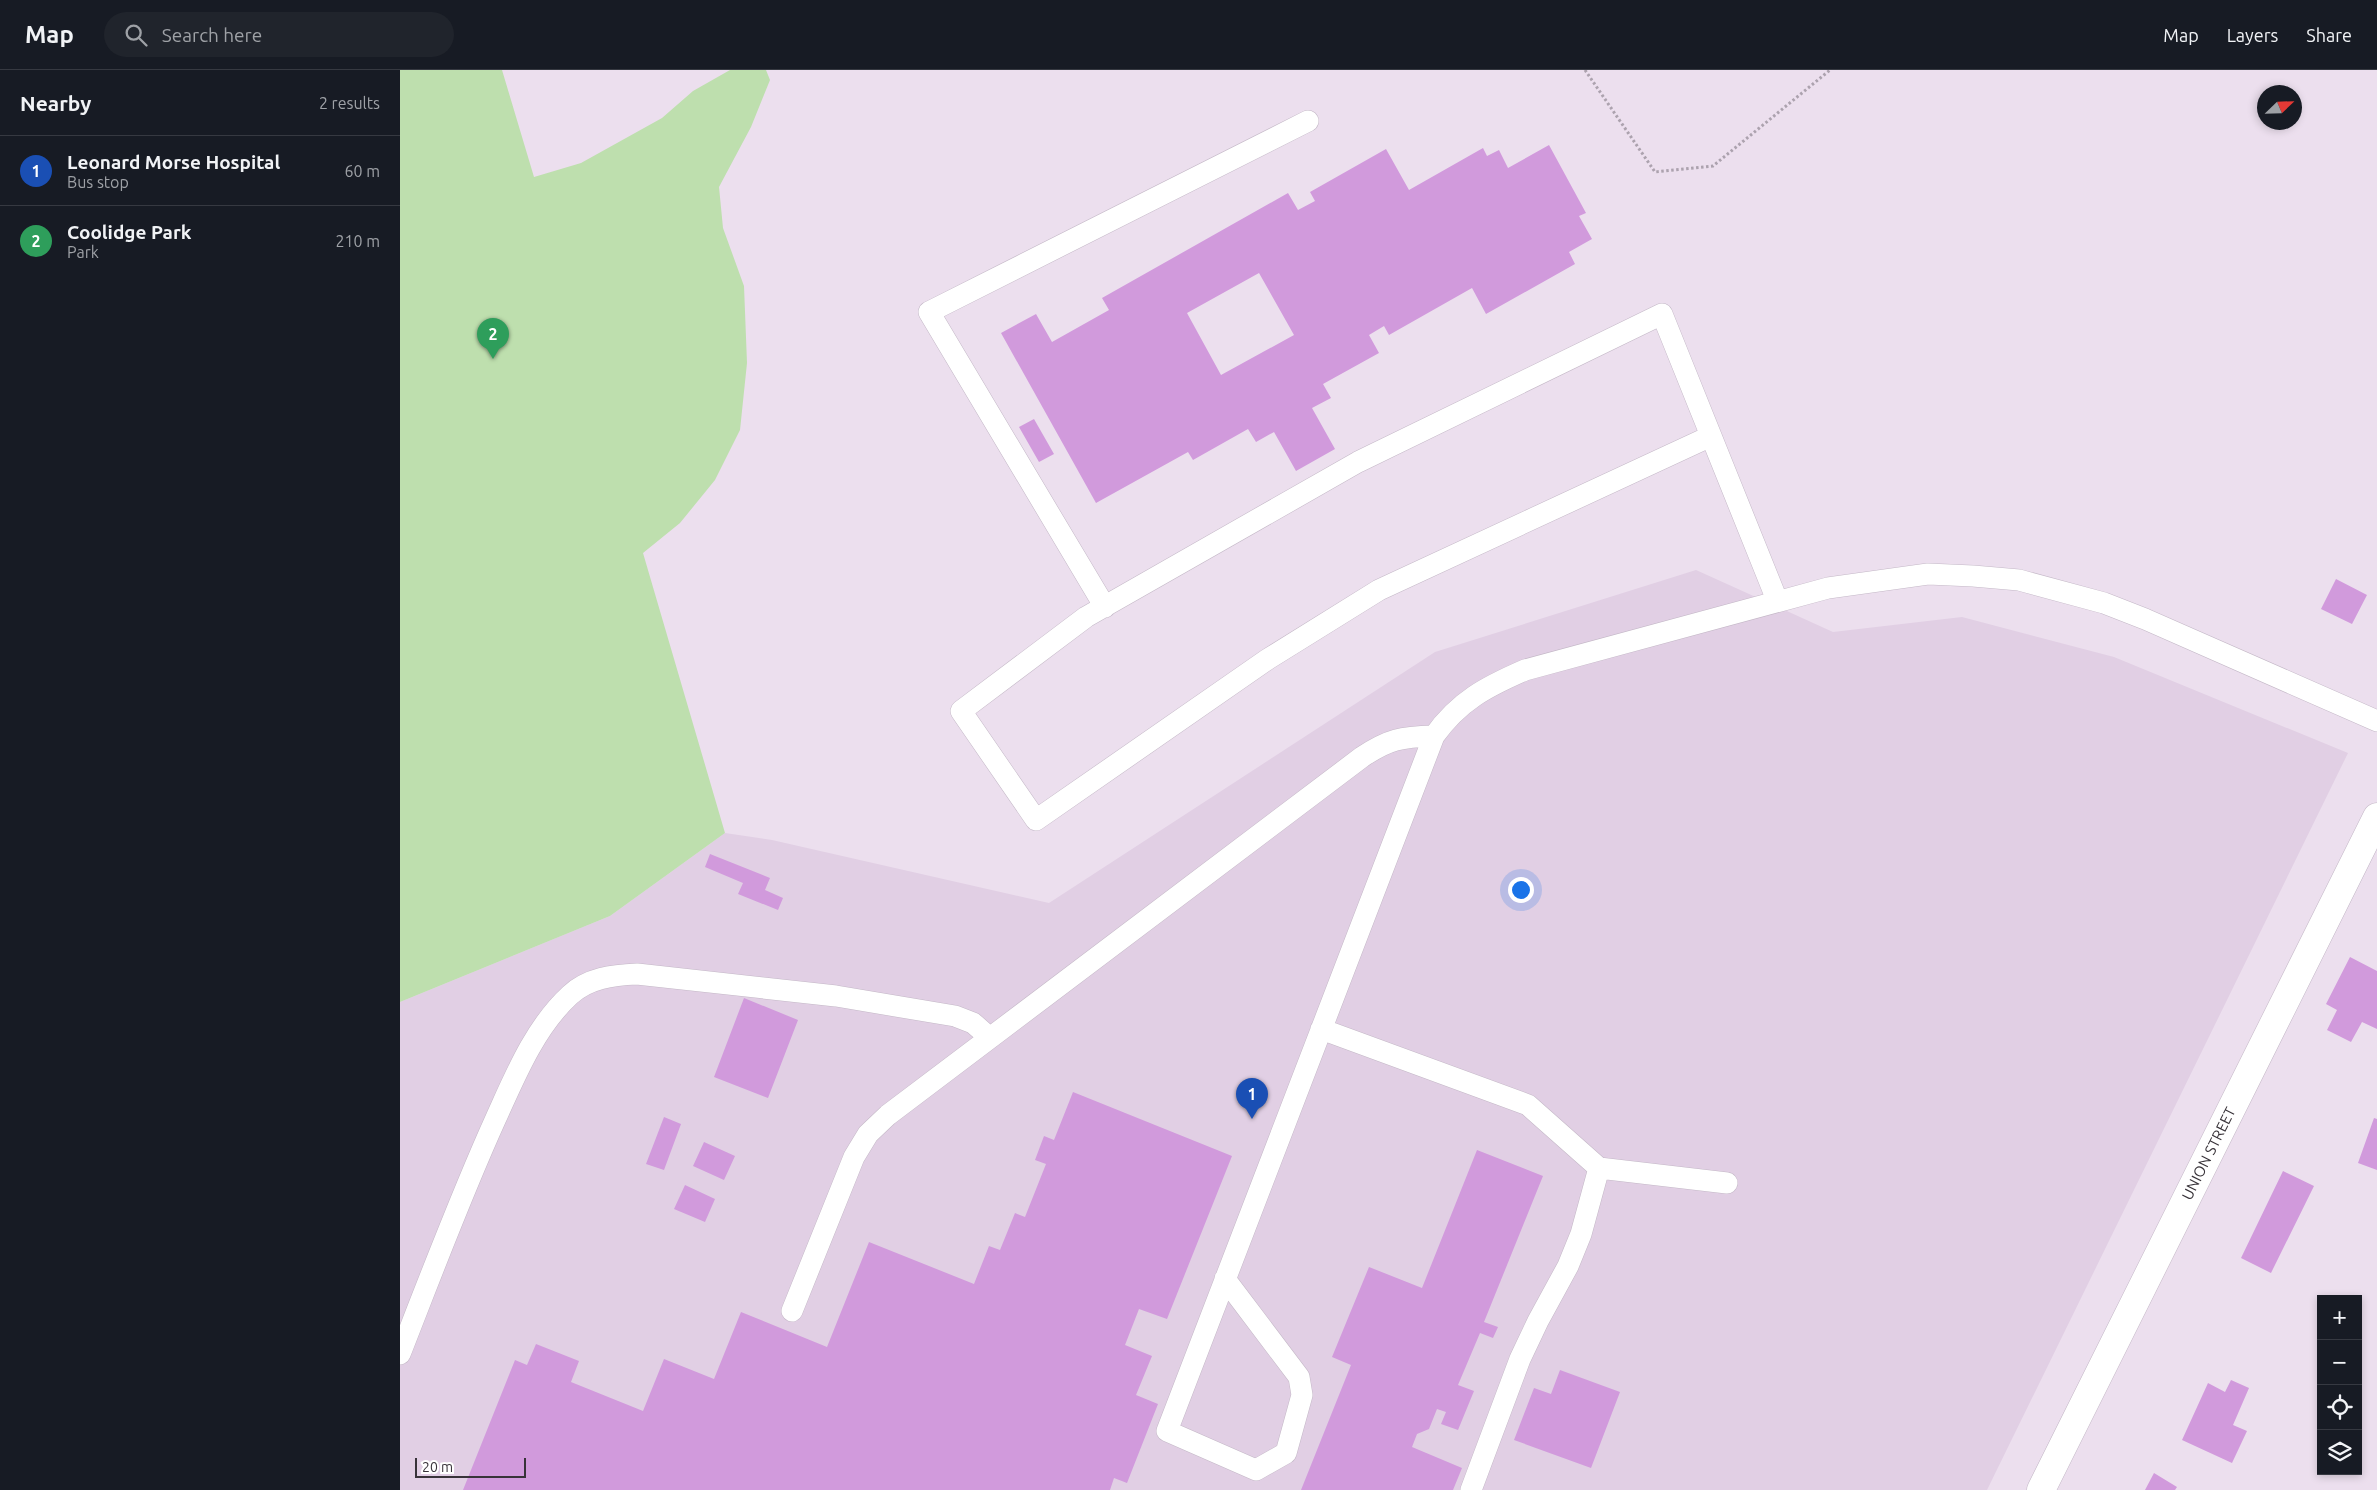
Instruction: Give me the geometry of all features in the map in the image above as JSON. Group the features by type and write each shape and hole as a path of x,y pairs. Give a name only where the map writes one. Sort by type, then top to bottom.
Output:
{"street":[{"name":"UNION STREET","path":"2041,1490 2377,817"}],"lane":[{"path":"1105,607 929,312 1308,121"},
{"path":"1711,436 1379,590 1268,659 1036,820 961,711 1086,617 1358,462 1662,314 1777,600"},
{"path":"1225,1279 1299,1377 1302,1395 1286,1453 1256,1470 1167,1431 1225,1279 1321,1029 1434,736 1449,716 1470,698 1492,684 1525,670 1777,600 1828,588 1928,574 2019,580 2104,603 2137,615 2377,721"},
{"path":"792,1311 854,1157 868,1134 888,1115 1362,757 1380,745 1402,737 1434,736"},
{"path":"400,1354 478,1158 514,1078 554,1012 570,994 590,982 615,974 637,974 836,996 955,1016 973,1023 990,1038"},
{"path":"1321,1029 1528,1104 1598,1168 1726,1183"},
{"path":"1471,1490 1520,1360 1538,1321 1568,1266 1581,1234 1598,1168"}],"path":[{"path":"1585,70 1655,172 1713,166 1830,70"}],"shaded area":[{"path":"1696,570 1833,632 1962,617 2114,657 2348,753 1987,1490 400,1490 400,1002 610,916 725,833 772,840 1049,903 1435,652"}],"green space":[{"path":"400,70 502,70 534,177 581,163 662,118 693,91 730,70 766,70 770,80 751,127 719,187 723,228 744,286 747,363 740,430 715,480 680,523 643,553 725,833 610,916 400,1002"}],"building":[{"path":"1549,145 1586,213 1579,216 1592,239 1569,252 1575,264 1486,314 1472,288 1389,335 1384,326 1369,335 1379,353 1323,384 1331,398 1312,408 1335,449 1296,471 1274,432 1256,442 1248,429 1193,460 1188,452 1096,503 1001,333 1036,314 1052,342 1109,310 1102,298 1288,193 1298,210 1315,201 1310,192 1386,149 1409,190 1483,148 1487,156 1499,150 1508,168","holes":["1259,273 1294,335 1221,375 1187,313"]},
{"path":"1034,419 1054,454 1039,462 1019,427"},
{"path":"2336,579 2367,595 2352,624 2321,609"},
{"path":"710,854 770,878 765,890 783,898 778,910 738,894 743,883 705,867"},
{"path":"2350,957 2377,971 2377,1029 2362,1022 2351,1042 2327,1030 2337,1010 2326,1004"},
{"path":"744,998 798,1020 768,1098 714,1077"},
{"path":"1073,1092 1232,1156 1167,1319 1139,1309 1125,1345 1152,1356 1136,1395 1158,1404 1127,1483 1114,1478 1110,1490 463,1490 515,1360 527,1365 536,1344 579,1361 571,1382 643,1411 664,1359 714,1379 741,1312 827,1347 869,1242 974,1284 989,1246 1000,1250 1015,1213 1025,1217 1046,1164 1035,1160 1044,1136 1054,1140"},
{"path":"664,1117 681,1124 664,1170 646,1164"},
{"path":"2374,1118 2377,1119 2377,1170 2358,1163"},
{"path":"704,1142 735,1156 724,1180 693,1166"},
{"path":"1477,1150 1543,1176 1484,1322 1498,1327 1493,1338 1480,1333 1458,1385 1474,1391 1458,1430 1441,1424 1446,1412 1437,1409 1429,1429 1417,1434 1412,1447 1462,1468 1453,1490 1301,1490 1351,1365 1332,1357 1369,1267 1422,1288"},
{"path":"2283,1171 2314,1186 2271,1273 2241,1258"},
{"path":"685,1185 715,1199 705,1222 674,1209"},
{"path":"1560,1370 1620,1392 1591,1468 1514,1440 1534,1388 1551,1394"},
{"path":"2231,1380 2249,1388 2233,1425 2247,1431 2232,1463 2182,1440 2208,1383 2225,1392"},
{"path":"2154,1473 2177,1487 2175,1490 2145,1490"}],"place":[{"name":"Coolidge Park","path":"493,359"},
{"name":"Leonard Morse Hospital","path":"1252,1119"}]}
